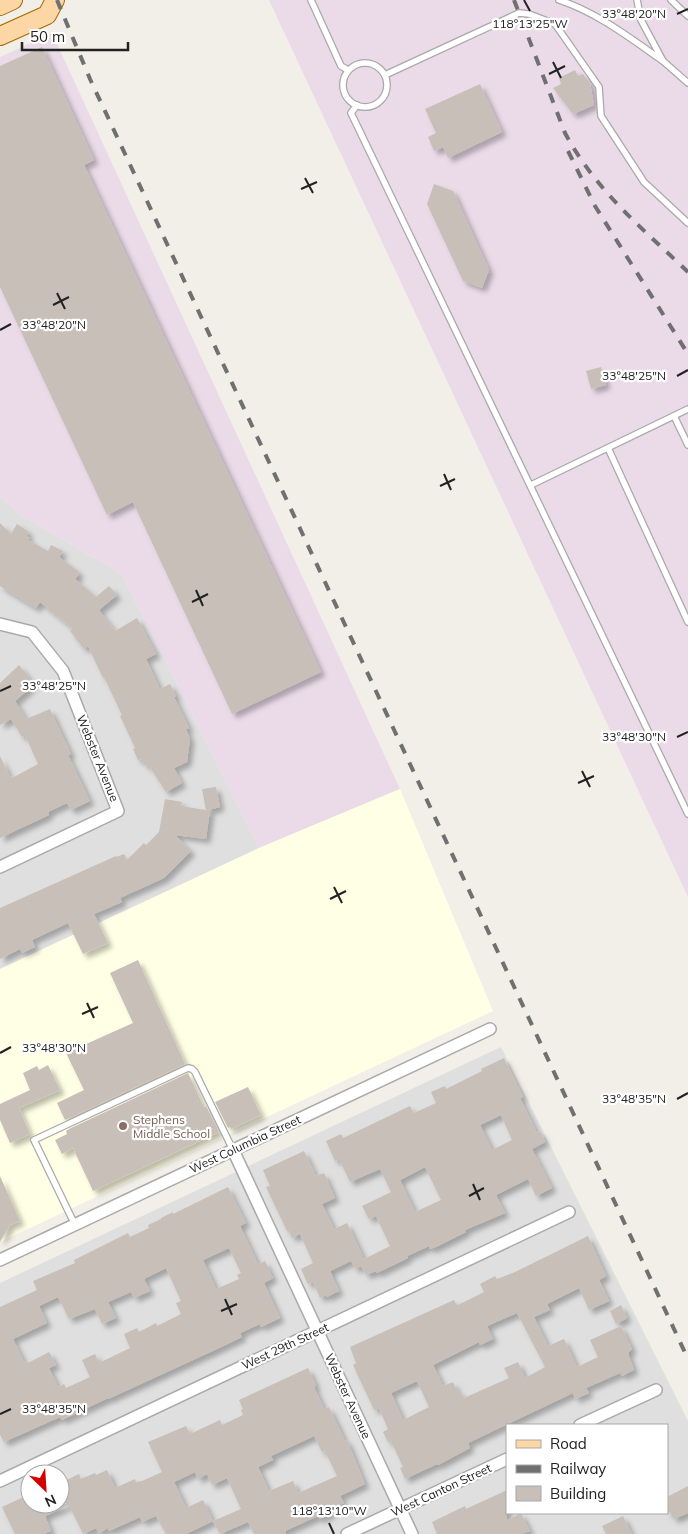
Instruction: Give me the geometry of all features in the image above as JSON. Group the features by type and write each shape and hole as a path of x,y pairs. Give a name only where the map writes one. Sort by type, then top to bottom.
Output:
{"main road":[{"path":"0,6 13,0"},
{"path":"0,36 47,15 55,0"}],"street":[{"name":"Webster Avenue","path":"0,624 32,632 63,671 118,811 0,867"},
{"name":"West Columbia Street","path":"0,1260 490,1029"},
{"name":"Webster Avenue","path":"233,1150 412,1534"},
{"name":"West 29th Street","path":"0,1480 569,1212"},
{"path":"582,1424 656,1390"},
{"name":"West Canton Street","path":"347,1534 506,1460"}],"lane":[{"path":"311,0 341,66 348,70"},
{"path":"559,0 577,6 606,21 663,61 688,84"},
{"path":"637,0 642,20 663,61"},
{"path":"671,0 688,16"},
{"path":"385,75 519,13 529,14 555,24 599,87 601,116 644,182 688,223"},
{"path":"368,63 375,65 385,75 387,82 383,96 378,102 364,107 357,105 346,97 343,90 344,76 354,66 368,63"},
{"path":"357,105 351,113 688,814"},
{"path":"531,485 688,409"},
{"path":"674,416 688,445"},
{"path":"608,448 688,622"},
{"path":"75,1225 34,1140 188,1068 195,1072 233,1150"}],"shaded area":[{"path":"269,0 688,0 688,897"},
{"path":"52,33 400,789 259,848 121,573 19,514 0,496 0,57"},
{"path":"0,496 19,514 121,573 259,848 0,969"},
{"name":"Stephens Middle School","path":"400,789 493,1011 0,1242 0,969 259,848"},
{"path":"501,1047 688,1421 688,1534 0,1534 0,1283"}],"building":[{"path":"42,47 94,160 84,165 321,672 232,714 133,502 107,515 0,287 0,66"},
{"path":"575,70 578,76 583,74 590,83 594,105 573,114 553,88 561,84 559,78"},
{"path":"480,84 502,132 448,158 443,147 434,151 428,137 436,133 425,109"},
{"path":"434,184 453,191 489,270 482,288 463,281 427,204"},
{"path":"601,367 606,385 591,389 586,371"},
{"path":"0,523 11,534 17,524 29,532 26,536 30,538 28,540 48,551 51,545 63,551 59,557 78,571 79,574 75,579 96,597 109,586 117,595 99,610 115,631 137,618 156,654 146,659 160,689 170,684 189,728 186,729 190,739 187,762 174,768 182,783 166,792 148,764 145,766 142,759 138,760 133,749 135,748 120,716 122,715 104,677 88,646 84,649 70,631 73,629 40,602 36,608 0,586"},
{"path":"19,665 33,683 15,701 26,719 50,709 71,754 68,755 90,801 71,810 67,803 48,812 49,815 0,838 0,756 12,778 38,764 25,735 22,737 11,719 0,725 0,683"},
{"path":"216,787 220,807 208,810 210,810 206,839 175,835 191,851 164,878 120,898 122,902 94,914 108,943 83,954 68,923 32,940 35,947 22,953 20,949 0,959 0,908 116,856 124,854 127,860 144,843 146,845 159,832 165,799 182,802 181,806 206,810 202,789"},
{"path":"138,960 185,1064 65,1120 57,1103 84,1090 66,1053 133,1023 110,973"},
{"path":"504,1058 523,1097 520,1098 537,1133 540,1131 545,1142 532,1149 552,1188 536,1196 528,1179 496,1195 505,1213 465,1230 466,1232 436,1247 430,1249 429,1246 407,1256 408,1258 377,1273 376,1271 366,1275 361,1266 355,1269 351,1261 330,1271 339,1291 320,1298 313,1282 308,1284 301,1269 313,1263 300,1234 292,1238 289,1231 287,1231 266,1187 270,1186 263,1170 304,1151 316,1176 324,1173 335,1198 322,1204 334,1229 347,1223 364,1259 390,1246 376,1216 369,1219 362,1206 391,1192 380,1169 350,1182 339,1159 335,1161 326,1141 341,1134 343,1138 410,1106 414,1113 436,1103 431,1092 445,1086 446,1089 482,1071 481,1069","holes":["501,1115 512,1140 492,1150 480,1125","425,1167 441,1200 415,1212 400,1180"]},
{"path":"48,1065 60,1090 19,1108 30,1134 10,1143 0,1120 0,1104 30,1090 23,1073 37,1066 39,1070"},
{"path":"188,1073 204,1107 206,1106 219,1132 93,1191 73,1148 62,1154 55,1140 67,1134 66,1131 69,1129"},
{"path":"248,1087 261,1115 231,1129 230,1127 228,1128 215,1102"},
{"path":"0,1176 20,1221 10,1225 0,1242"},
{"path":"228,1187 246,1223 240,1226 257,1262 259,1264 265,1261 273,1278 264,1283 280,1318 261,1327 260,1324 240,1333 242,1337 62,1420 60,1417 4,1442 0,1435 0,1307 37,1290 33,1281 75,1263 74,1260 128,1233 130,1237 149,1228 148,1225 161,1218 173,1212 173,1214","holes":["229,1248 241,1273 237,1275 239,1279 216,1289 203,1260","166,1268 181,1301 176,1303 181,1314 157,1326 156,1323 139,1332 137,1328 124,1334 130,1348 99,1363 95,1354 82,1360 90,1377 66,1388 64,1384 58,1387 49,1368 56,1365 49,1352 28,1363 27,1361 24,1362 13,1339 47,1323 39,1306 58,1297 69,1319 95,1309 102,1324 116,1318 108,1302 131,1292 134,1298 150,1291 144,1279"]},
{"path":"588,1236 606,1276 599,1280 609,1301 589,1310 579,1288 547,1304 550,1310 534,1317 548,1346 564,1339 577,1367 598,1357 590,1340 621,1326 632,1349 628,1353 634,1370 622,1376 620,1373 586,1388 589,1393 575,1399 573,1393 506,1424 468,1443 470,1448 438,1465 405,1479 400,1468 403,1467 391,1441 388,1442 383,1432 388,1429 379,1408 374,1410 353,1365 356,1363 350,1347 454,1300 458,1305 484,1292 480,1284 495,1276 497,1279","holes":["517,1313 545,1367 525,1378 518,1362 504,1368 509,1378 464,1398 453,1382 443,1386 433,1365 479,1342 480,1345 493,1339 487,1326","417,1381 429,1407 403,1420 391,1393"]},
{"path":"621,1305 627,1318 616,1324 610,1311"},
{"path":"308,1368 324,1409 329,1407 345,1441 347,1440 365,1484 340,1496 344,1503 330,1510 332,1513 320,1519 318,1516 285,1531 286,1534 254,1534 248,1522 220,1534 213,1521 186,1534 166,1534 156,1516 142,1522 140,1517 109,1531 108,1528 99,1533 96,1528 83,1534 70,1507 70,1478 79,1474 81,1479 107,1470 115,1488 135,1479 136,1482 142,1481 162,1472 148,1442 186,1426 190,1434 220,1420 222,1425 243,1415 241,1410 243,1409 239,1400","holes":["314,1436 322,1452 325,1451 337,1476 298,1493 293,1481 269,1491 258,1467 273,1460 271,1456","195,1472 198,1479 207,1474 212,1485 227,1478 241,1509 213,1521 203,1500 186,1508 174,1482"]},
{"path":"688,1486 688,1513 674,1519 670,1512 668,1513 668,1496"},
{"path":"506,1490 507,1520 522,1514 530,1531 522,1534 437,1534 432,1522 465,1506 466,1509"},
{"path":"20,1499 20,1514 49,1514 45,1516 51,1531 44,1534 15,1534 2,1507"},
{"path":"623,1516 632,1534 606,1534 602,1526"}],"railway":[{"path":"57,0 90,79 688,1359"},
{"path":"514,0 565,133 577,154 605,191 688,272"},
{"path":"568,151 595,206 688,354"}],"place":[{"name":"Stephens Middle School","path":"123,1126"}]}
